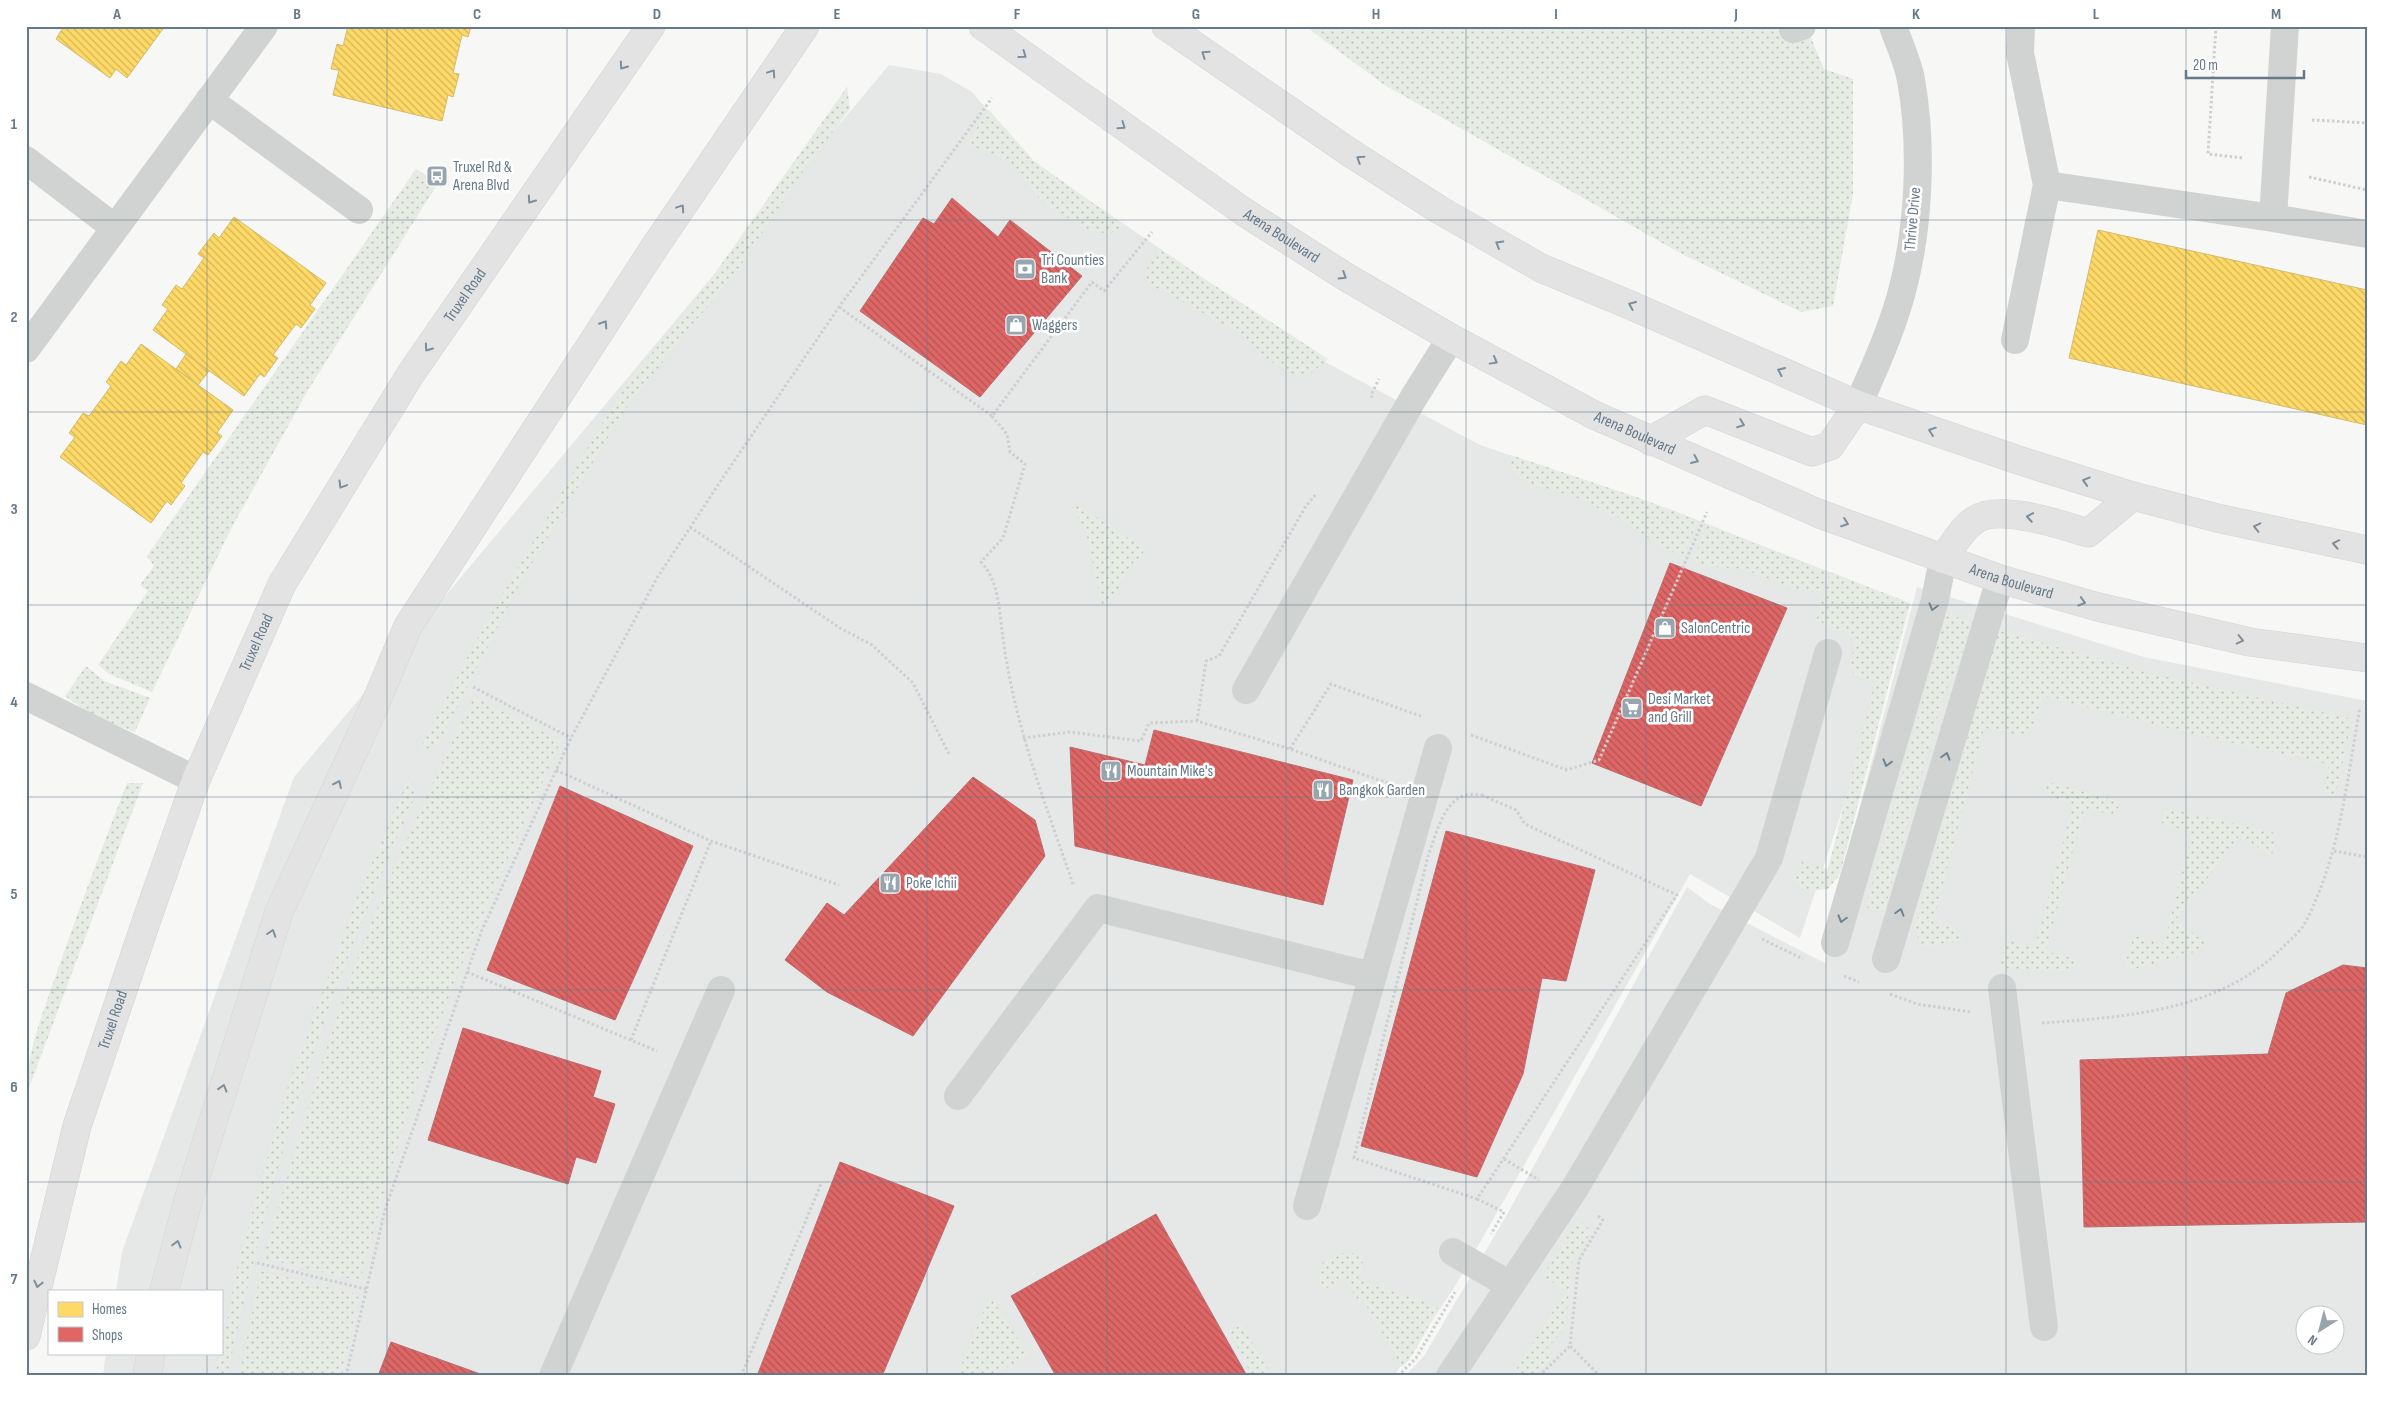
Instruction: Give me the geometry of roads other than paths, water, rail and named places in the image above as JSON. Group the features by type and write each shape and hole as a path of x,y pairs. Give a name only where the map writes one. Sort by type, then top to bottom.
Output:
{"main road":[{"name":"Truxel Road","path":"26,1336 77,1126 196,780 282,584 410,374 651,26"},
{"path":"164,1290 190,1192 279,912 373,709 408,626 654,248 805,26"},
{"name":"Arena Boulevard","path":"983,26 1244,212 1346,277 1451,338 1577,406 1650,441 1820,514 2000,578 2098,607 2250,642 2367,658"},
{"path":"1166,26 1245,82 1397,183 1438,209 1541,268 1858,405 2021,462 2133,496 2217,518 2367,550"},
{"path":"1650,441 1706,410 1812,452 1830,446 1858,405"},
{"path":"1943,559 1966,527 1986,514 2029,516 2088,533 2133,496"},
{"path":"147,1376 151,1354"}],"street":[{"path":"26,349 264,26"},
{"name":"Thrive Drive","path":"1858,405 1882,352 1901,294 1910,255 1915,215 1917,126 1911,79 1892,26"},
{"path":"2015,340 2047,185 2020,53 2022,26"},
{"path":"2273,218 2285,26"},
{"path":"209,100 359,210"},
{"path":"26,160 116,228"},
{"path":"2047,185 2273,218 2367,234"},
{"path":"1246,690 1414,397 1451,338"},
{"path":"1835,943 1935,600 1943,559"},
{"path":"1886,959 2000,578"},
{"path":"1450,1376 1575,1188 1769,858 1828,653"},
{"path":"26,696 196,780"},
{"path":"1307,1206 1438,748"},
{"path":"958,1096 1098,908 1372,976"},
{"path":"2002,988 2044,1327"},
{"path":"553,1376 721,990"},
{"path":"1453,1252 1510,1285"}],"place":[{"name":"Truxel Rd & Arena Blvd","path":"437,176"},
{"name":"Tri Counties Bank","path":"1025,269"},
{"name":"Waggers","path":"1016,325"},
{"name":"SalonCentric","path":"1665,628"},
{"name":"Desi Market and Grill","path":"1632,708"},
{"name":"Mountain Mike's","path":"1111,771"},
{"name":"Bangkok Garden","path":"1323,790"},
{"name":"Poke Ichii","path":"890,883"}]}
